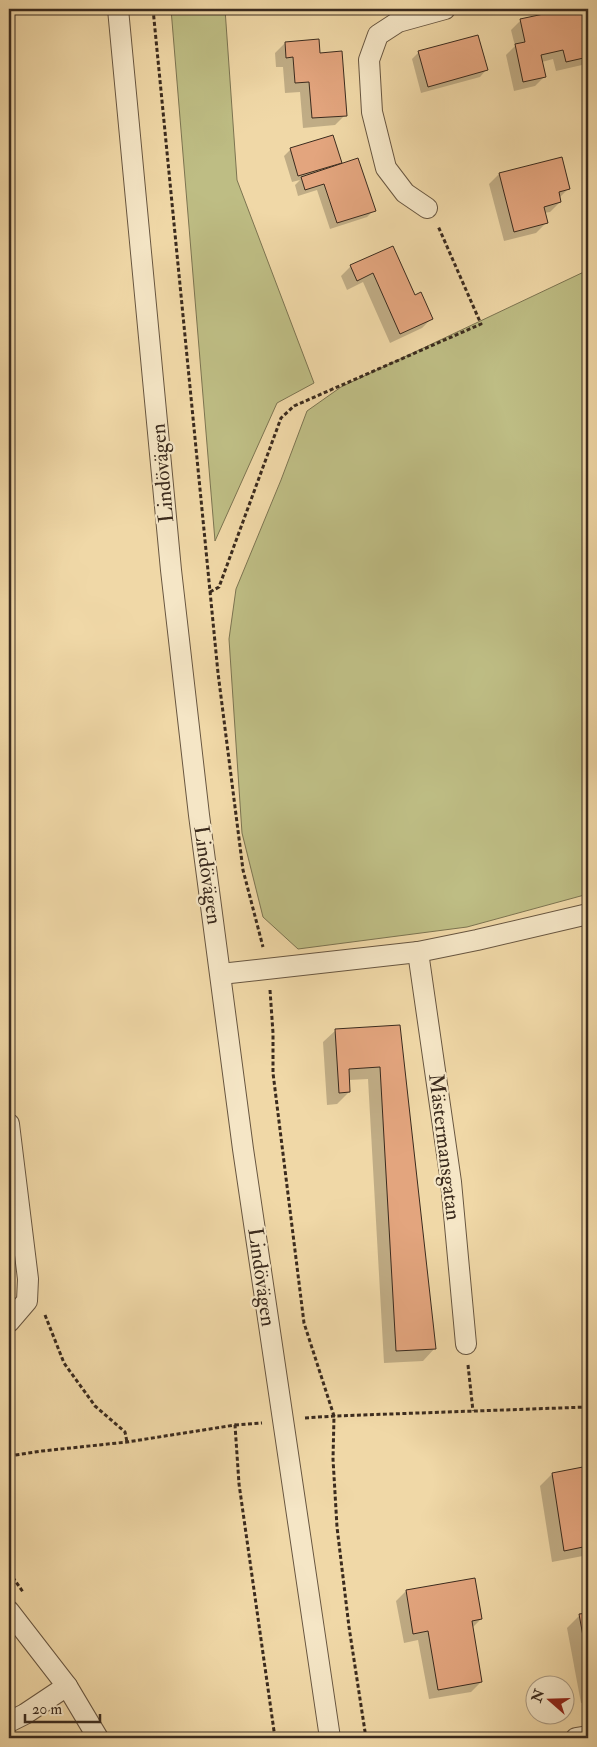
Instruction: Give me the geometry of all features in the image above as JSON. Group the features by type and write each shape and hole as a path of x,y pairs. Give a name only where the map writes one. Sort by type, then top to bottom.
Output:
{"street":[{"name":"Lindövägen","path":"118,9 172,570 199,815 243,1149 330,1738"},
{"path":"426,208 405,193 386,168 372,112 370,60 378,35 398,22 445,9"},
{"path":"221,974 418,952 588,914"},
{"name":"Mästermansgatan","path":"418,952 451,1182 466,1344"},
{"path":"9,1124 28,1279 27,1300 9,1322"},
{"path":"9,1611 67,1686 98,1738"},
{"path":"9,1722 25,1714 67,1686"},
{"path":"576,1738 588,1736"}],"path":[{"path":"153,9 218,673 243,870 261,933 268,969 273,1033 273,1073 304,1323 334,1416 333,1459 337,1527 349,1627 366,1738"},
{"path":"210,592 219,588 282,418 294,406 481,324 439,228 426,208"},
{"path":"27,1300 39,1307 44,1313 64,1363 94,1406 124,1432 127,1442"},
{"path":"466,1344 473,1411"},
{"path":"9,1456 127,1442 235,1425 334,1416 588,1407"},
{"path":"235,1425 239,1484 275,1738"}],"shaded area":[{"path":"171,9 225,9 237,180 314,383 277,403 215,541"},
{"path":"588,270 588,894 467,927 298,949 263,917 242,833 229,639 236,589 307,411 341,387"}],"building":[{"path":"567,9 584,9 588,31 588,57 566,62 563,50 541,55 546,77 523,82 515,44 525,42 520,19"},
{"path":"478,35 488,70 428,87 418,51"},
{"path":"319,39 320,53 342,51 347,116 312,118 309,82 295,83 293,57 286,58 285,42"},
{"path":"333,135 342,163 298,176 290,148"},
{"path":"562,157 570,189 559,192 561,202 544,207 548,223 514,232 499,173"},
{"path":"358,158 376,211 337,223 324,184 305,190 301,177"},
{"path":"393,246 415,295 421,292 433,319 400,334 373,273 357,281 350,265"},
{"path":"400,1025 436,1349 396,1351 380,1067 349,1069 350,1092 339,1093 335,1029"},
{"path":"588,1466 588,1546 564,1551 552,1473"},
{"path":"475,1578 482,1619 472,1621 482,1682 438,1690 428,1631 413,1634 406,1590"},
{"path":"588,1613 588,1664 579,1614"}]}
